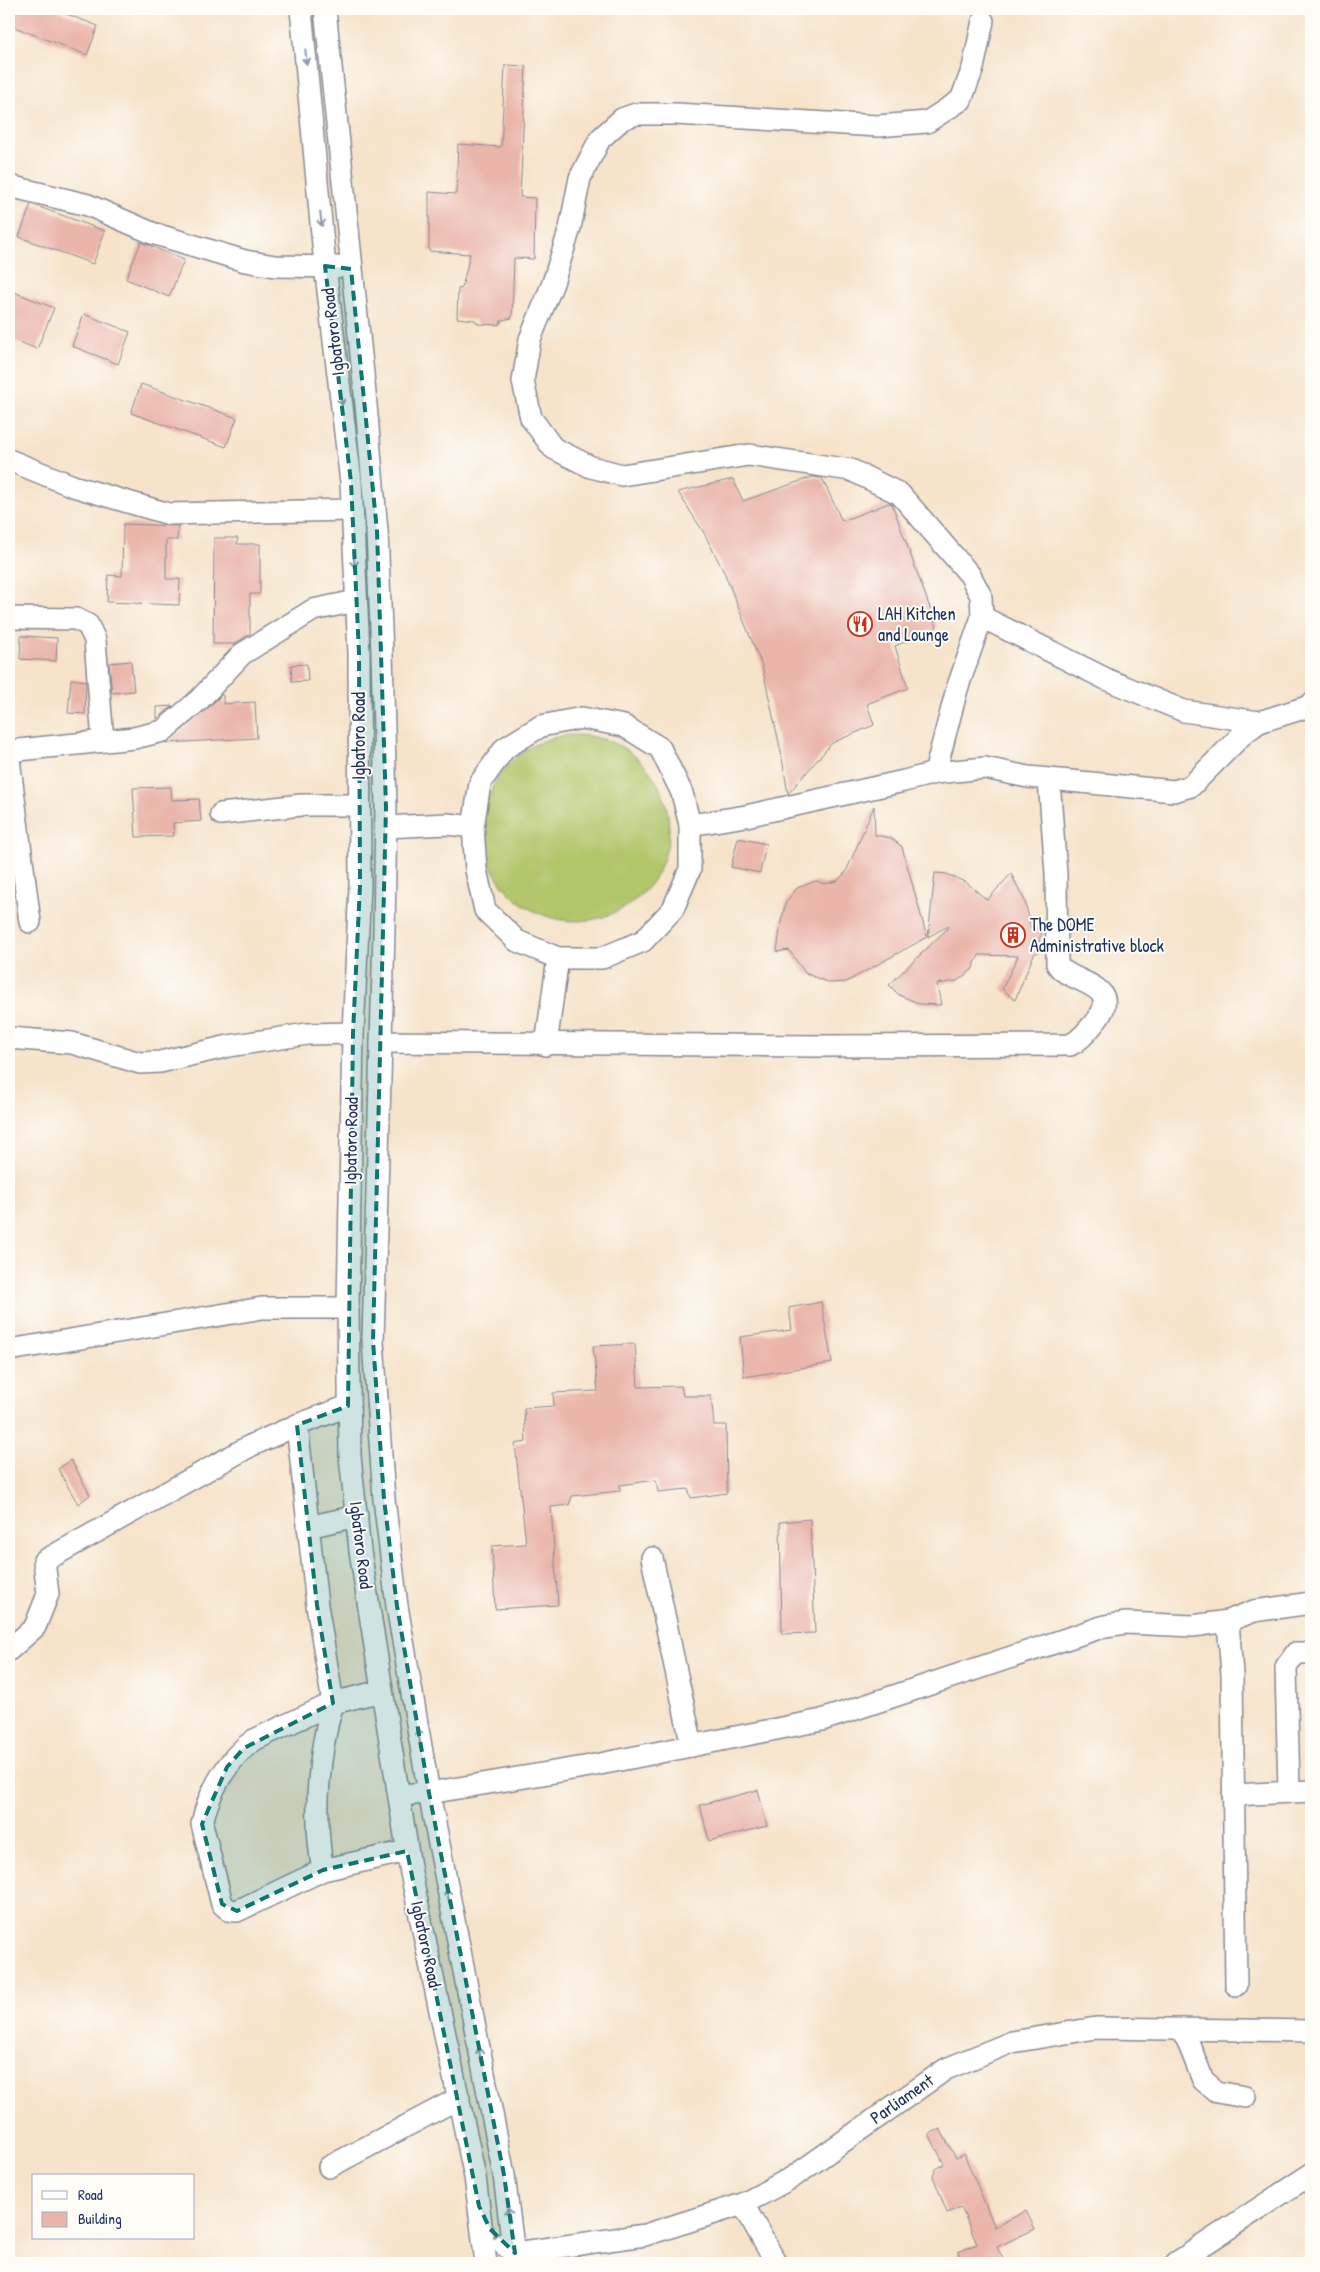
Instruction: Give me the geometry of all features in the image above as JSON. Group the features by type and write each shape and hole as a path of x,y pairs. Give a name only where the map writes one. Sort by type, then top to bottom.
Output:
{"street":[{"name":"Igbatoro Road","path":"301,9 326,266 350,482 359,653 360,885 353,1033 348,1308 350,1456 381,1691 407,1850 475,2178 486,2263"},
{"name":"Igbatoro Road","path":"325,9 376,531 382,653 385,827 373,1341 384,1499 397,1606 429,1793 504,2175 515,2258"},
{"path":"935,773 957,689 982,617 981,596 970,575 900,494 851,470 749,455 622,475 591,467 553,448 531,418 523,381 530,339 553,283 570,228 580,178 600,139 622,119 636,114 676,114 878,126 927,122 961,100 973,68 983,21"},
{"path":"9,186 88,206 152,233 246,261 275,266 326,266 351,269"},
{"path":"9,460 73,486 169,514 351,510"},
{"path":"9,751 134,738 162,731 200,699 242,654 313,610 356,601"},
{"path":"982,617 1108,680 1184,712 1259,722"},
{"path":"9,618 76,619 88,625 95,640 103,741"},
{"path":"359,653 382,653"},
{"path":"690,825 746,816 904,782 935,773 985,768 1049,780 1174,791 1192,786 1244,734 1259,722 1307,707 1311,704"},
{"path":"582,718 624,726 660,748 682,793 690,825 690,869 673,910 643,941 602,958 558,958 517,941 485,910 476,870 473,827 480,783 505,748 541,726 582,718"},
{"path":"9,759 30,922"},
{"path":"381,1042 546,1045 1070,1045 1079,1041 1102,1012 1104,1002 1099,990 1084,980 1064,972 1057,964 1056,874 1049,780"},
{"path":"221,814 302,804 359,805"},
{"path":"385,827 448,824 473,827"},
{"path":"546,1045 558,958"},
{"path":"9,1038 72,1043 140,1063 160,1062 229,1046 307,1034 353,1033"},
{"path":"9,1350 262,1308 348,1308"},
{"path":"9,1650 35,1626 48,1594 44,1561 250,1446 297,1425 348,1406"},
{"path":"297,1425 317,1605 333,1704 324,1732 319,1774 320,1853 323,1870"},
{"path":"308,1527 357,1516"},
{"path":"652,1558 692,1746"},
{"path":"399,1795 429,1793 590,1766 822,1720 1106,1626 1126,1623 1193,1626 1228,1621 1254,1611 1311,1603"},
{"path":"1228,1621 1232,1675 1236,1985"},
{"path":"1289,1792 1286,1667 1296,1653 1311,1652"},
{"path":"381,1691 333,1704 288,1723 244,1748 227,1767 204,1813 202,1824 222,1904 228,1910 237,1911 323,1870 407,1850"},
{"path":"1233,1795 1311,1792"},
{"name":"Parliament","path":"515,2258 645,2235 743,2204 793,2177 946,2069 1012,2042 1096,2028 1311,2031"},
{"path":"1183,2029 1203,2080 1217,2092 1245,2097"},
{"path":"329,2167 458,2098"},
{"path":"1176,2263 1311,2174"},
{"path":"743,2204 776,2263"},
{"path":"479,2206 490,2229 515,2258"}],"highlighted area":[{"path":"325,266 351,269 377,531 386,807 373,1341 384,1499 397,1606 429,1793 504,2175 515,2253 490,2229 479,2206 407,1851 323,1870 237,1911 222,1904 202,1824 227,1767 244,1748 333,1703 317,1605 297,1425 348,1406 353,1033 360,885 359,653 351,482"}],"green space":[{"path":"585,735 612,742 628,750 642,762 654,776 662,792 668,810 668,846 662,864 654,880 642,894 628,906 612,914 594,920 567,921 540,914 524,906 498,880 484,846 483,819 490,792 498,776 524,750 558,736"}],"building":[{"path":"9,9 53,9 98,26 87,55 9,25"},
{"path":"505,65 526,66 520,197 535,198 534,259 514,258 512,318 502,320 499,325 478,324 475,320 457,318 458,289 462,288 470,254 429,251 429,192 456,194 458,144 501,147"},
{"path":"31,204 105,231 93,264 19,237"},
{"path":"141,242 184,260 169,297 126,279"},
{"path":"9,290 54,308 37,349 9,338"},
{"path":"84,314 130,332 118,364 72,346"},
{"path":"141,384 237,418 226,447 131,413"},
{"path":"812,477 822,478 842,521 889,503 892,504 937,627 895,646 908,688 867,704 874,725 832,743 788,794 781,752 762,666 724,572 704,533 678,492 733,479 743,501"},
{"path":"123,524 178,526 177,540 166,540 166,579 180,579 179,605 107,602 108,575 122,576"},
{"path":"214,538 238,538 237,544 260,544 260,594 250,594 250,634 234,644 213,644"},
{"path":"21,636 57,638 56,661 20,659"},
{"path":"131,661 134,691 112,693 109,663"},
{"path":"307,664 308,681 292,682 291,665"},
{"path":"71,679 86,681 85,714 68,713"},
{"path":"223,695 223,704 255,702 257,738 166,743 208,708"},
{"path":"173,706 157,719 157,707"},
{"path":"171,787 172,800 199,799 201,821 173,823 174,836 136,837 133,788"},
{"path":"874,806 875,835 891,838 902,847 927,937 846,982 829,983 805,973 789,950 777,952 786,902 797,888 816,881 824,884 837,881 846,872"},
{"path":"738,838 766,844 760,873 731,867"},
{"path":"935,873 947,874 967,883 987,900 1011,874 1025,901 1031,928 1032,926 1043,931 1039,940 1041,951 1034,954 1015,1000 1002,989 1018,956 979,955 972,970 957,981 937,984 941,1005 920,1004 899,995 889,985 949,927 928,937"},
{"path":"821,1302 832,1363 744,1377 740,1337 792,1330 789,1308"},
{"path":"635,1344 638,1387 681,1386 683,1396 711,1396 714,1425 726,1425 727,1493 691,1498 688,1489 658,1492 656,1480 620,1485 620,1491 572,1496 569,1505 551,1507 558,1605 495,1609 492,1546 526,1544 515,1444 526,1442 524,1408 554,1406 553,1393 598,1391 593,1346"},
{"path":"71,1460 90,1495 78,1504 58,1469"},
{"path":"810,1519 815,1633 782,1634 780,1522"},
{"path":"758,1790 767,1826 709,1841 700,1805"},
{"path":"940,2129 956,2158 964,2154 995,2227 1026,2211 1035,2229 997,2247 1005,2263 963,2263 958,2252 977,2244 961,2207 947,2213 933,2176 936,2169 944,2164 929,2134"}],"place":[{"name":"LAH Kitchen and Lounge","path":"860,624"},
{"name":"The DOME Administrative block","path":"1013,935"}]}
